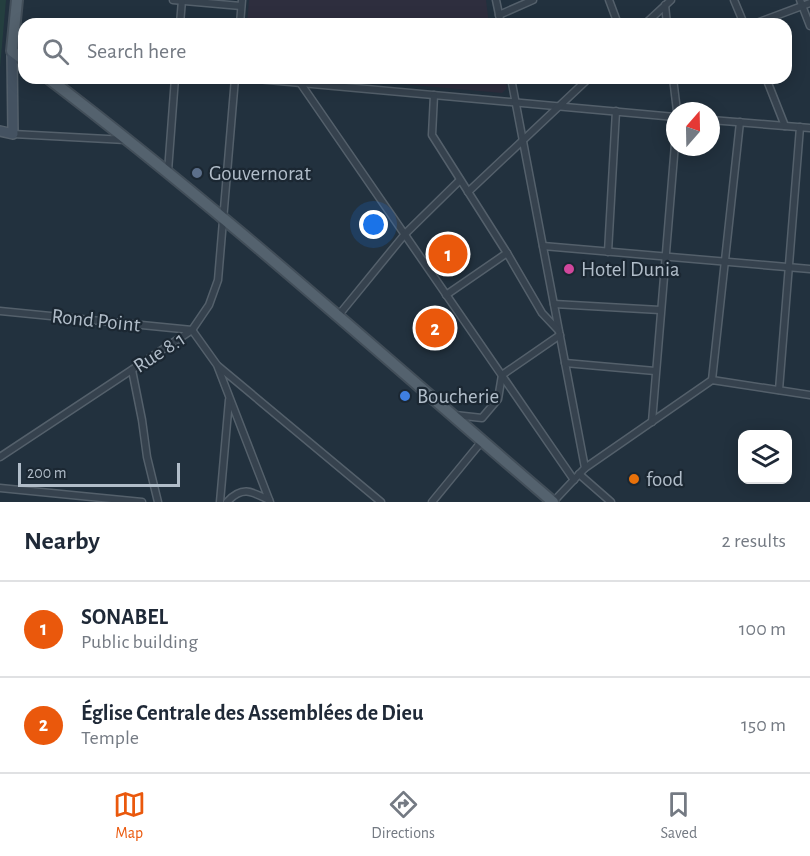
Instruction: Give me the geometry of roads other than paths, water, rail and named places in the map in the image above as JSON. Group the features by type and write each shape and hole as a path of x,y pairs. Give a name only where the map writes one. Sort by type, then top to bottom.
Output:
{"main road":[{"path":"0,131 13,134 12,51 17,0"},
{"path":"12,51 18,56"},
{"path":"56,84 130,140 223,216 553,502"}],"street":[{"path":"173,0 241,3 240,18"},
{"path":"180,18 182,0"},
{"path":"496,0 500,18"},
{"path":"499,15 533,0"},
{"path":"609,0 616,18"},
{"path":"734,0 742,18"},
{"path":"651,18 668,2"},
{"path":"667,18 668,2"},
{"path":"801,3 810,26"},
{"path":"767,18 801,3 810,3"},
{"path":"168,171 175,84"},
{"name":"Rue 8.1","path":"0,457 192,330 209,305 218,280 234,84"},
{"path":"301,84 666,116"},
{"path":"301,84 502,375 577,477 611,502"},
{"path":"512,84 585,468"},
{"path":"468,192 583,84"},
{"path":"674,84 676,102"},
{"path":"768,84 785,126"},
{"path":"434,96 432,135 542,313 559,333"},
{"path":"608,252 616,111"},
{"path":"720,121 810,128"},
{"path":"712,380 740,122"},
{"path":"779,390 800,127"},
{"path":"13,134 130,140"},
{"path":"652,422 674,156"},
{"path":"338,316 405,234 460,180"},
{"path":"543,246 810,269"},
{"path":"446,295 507,253"},
{"path":"554,304 660,310"},
{"name":"Rond Point","path":"0,311 192,330"},
{"path":"192,330 217,365 381,502"},
{"path":"452,415 482,418 498,399 502,375 559,333"},
{"path":"565,363 656,371"},
{"path":"217,365 270,501"},
{"path":"132,370 147,457 158,502"},
{"path":"553,502 585,468 712,380 810,395"},
{"path":"220,502 229,397"},
{"path":"432,502 482,441"},
{"path":"0,488 142,502"},
{"path":"227,502 235,493 249,490 270,501"}],"place":[{"name":"Gouvernorat","path":"197,173"},
{"name":"SONABEL","path":"448,254"},
{"name":"Hotel Dunia","path":"569,269"},
{"name":"Église Centrale des Assemblées de Dieu","path":"435,328"},
{"name":"Boucherie","path":"405,396"},
{"name":"food","path":"634,479"}]}
